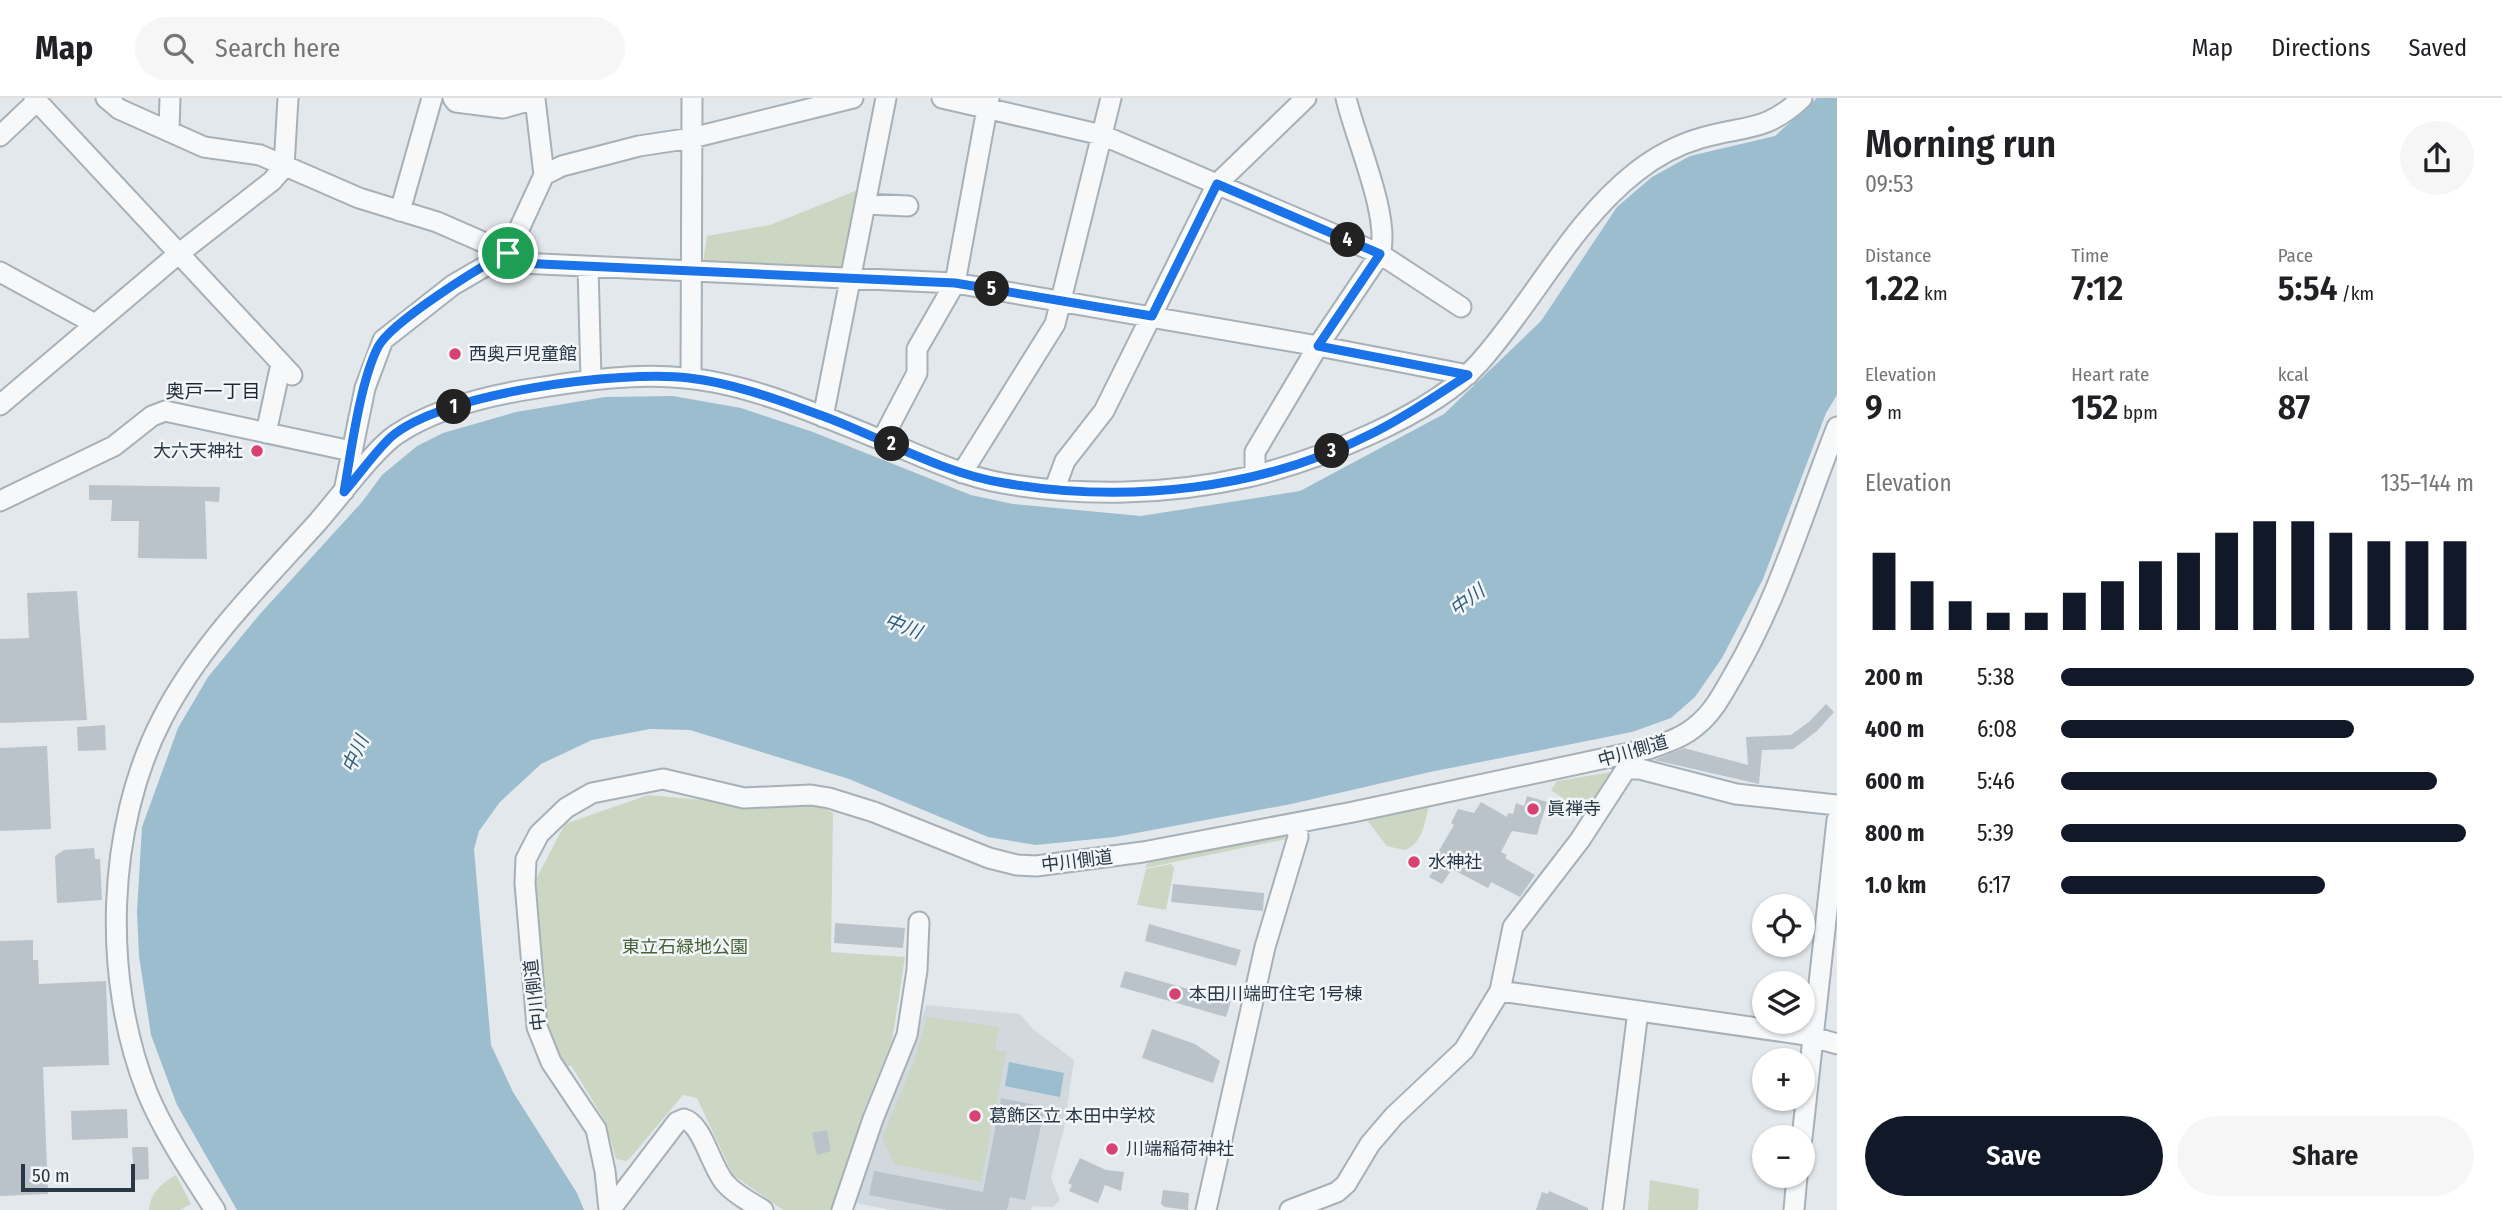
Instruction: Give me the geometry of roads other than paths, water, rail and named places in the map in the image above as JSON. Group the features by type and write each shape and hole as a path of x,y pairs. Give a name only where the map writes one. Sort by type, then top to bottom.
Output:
{"street":[{"path":"106,98 119,109 204,147 260,155 284,167 400,211 437,222 508,253 519,263 955,283 1152,316 1468,375"},
{"path":"169,130 170,98"},
{"path":"0,405 177,255 272,181 284,167 288,98"},
{"path":"400,211 432,98"},
{"path":"344,492 371,367 383,340 453,285 508,253 544,175 536,98 503,108 456,102 453,98"},
{"path":"691,378 692,98"},
{"path":"544,175 562,166 639,146 692,138 853,98"},
{"path":"823,417 886,98"},
{"path":"942,98 988,103 1102,135 1380,254 1461,307"},
{"path":"962,473 1055,324 1111,98"},
{"path":"1055,488 1065,461 1104,411 1217,184 1306,98"},
{"path":"1255,475 1255,452 1318,346 1380,254 1384,240 1380,214 1346,98"},
{"path":"0,501 114,446 152,416 165,411 266,433 353,447 392,436 456,406 523,390 591,379 691,378 757,394 823,417 962,473 1003,483 1138,492 1195,488 1255,475 1314,458 1374,433 1468,375 1590,219 1632,175 1679,146 1703,137 1760,127 1783,115 1802,98"},
{"path":"5,125 36,100 177,255 286,369 266,433"},
{"path":"882,440 917,373 917,349 955,283 988,103"},
{"path":"865,204 908,206"},
{"path":"588,267 591,379"},
{"path":"0,272 95,324"},
{"name":"中川側道","path":"610,1210 596,1129 551,1062 537,1027 525,883 526,859 539,834 552,820 581,798 621,785 663,779 744,798 811,795 842,801 989,858 1017,866 1106,859 1297,823 1602,760 1671,741 1697,726 1715,706 1759,627 1837,427"},
{"path":"206,1207 154,1109 129,1032 119,968 117,881 131,794 154,734 183,677 224,626 392,436"},
{"path":"1290,1210 1341,1201 1394,1116 1464,1050 1500,991 1513,927 1580,840 1626,769 1640,769 1736,794 1837,805"},
{"path":"1802,1125 1837,820"},
{"path":"1206,1210 1265,947 1298,837 1297,823"},
{"path":"842,1210 873,1119 907,1035 916,982 919,922"},
{"path":"1500,991 1812,1037 1837,1044"},
{"path":"1613,1210 1638,1011"},
{"path":"610,1210 677,1122 691,1121 716,1171 727,1185 763,1210"},
{"path":"605,1171 621,1180 640,1168"},
{"path":"1794,1210 1796,1188"}],"water":[{"name":"中川","path":"1817,98 1837,98 1837,395 1826,413 1763,579 1722,658 1695,697 1671,718 1632,732 1430,772 1291,804 1115,837 1036,845 988,837 849,779 690,730 650,729 592,740 541,764 500,802 479,831 474,849 491,1045 513,1092 577,1193 584,1210 237,1210 177,1105 151,1035 139,956 137,912 142,827 178,728 208,677 260,614 362,502 382,475 417,446 443,433 516,412 605,397 673,396 741,408 813,432 971,495 1013,504 1141,516 1300,491 1444,414 1541,321 1617,207 1652,177 1690,156 1775,136"},
{"path":"1009,1062 1064,1073 1060,1097 1005,1086"}],"place":[{"name":"西奥戸児童館","path":"455,354"},
{"name":"大六天神社","path":"257,451"},
{"name":"眞禅寺","path":"1533,809"},
{"name":"水神社","path":"1414,862"},
{"name":"本田川端町住宅 1号棟","path":"1175,994"},
{"name":"葛飾区立 本田中学校","path":"975,1116"},
{"name":"川端稲荷神社","path":"1112,1149"}],"district":[{"name":"奥戸一丁目","path":"213,391"}],"park label":[{"name":"東立石緑地公園","path":"685,947"}]}
